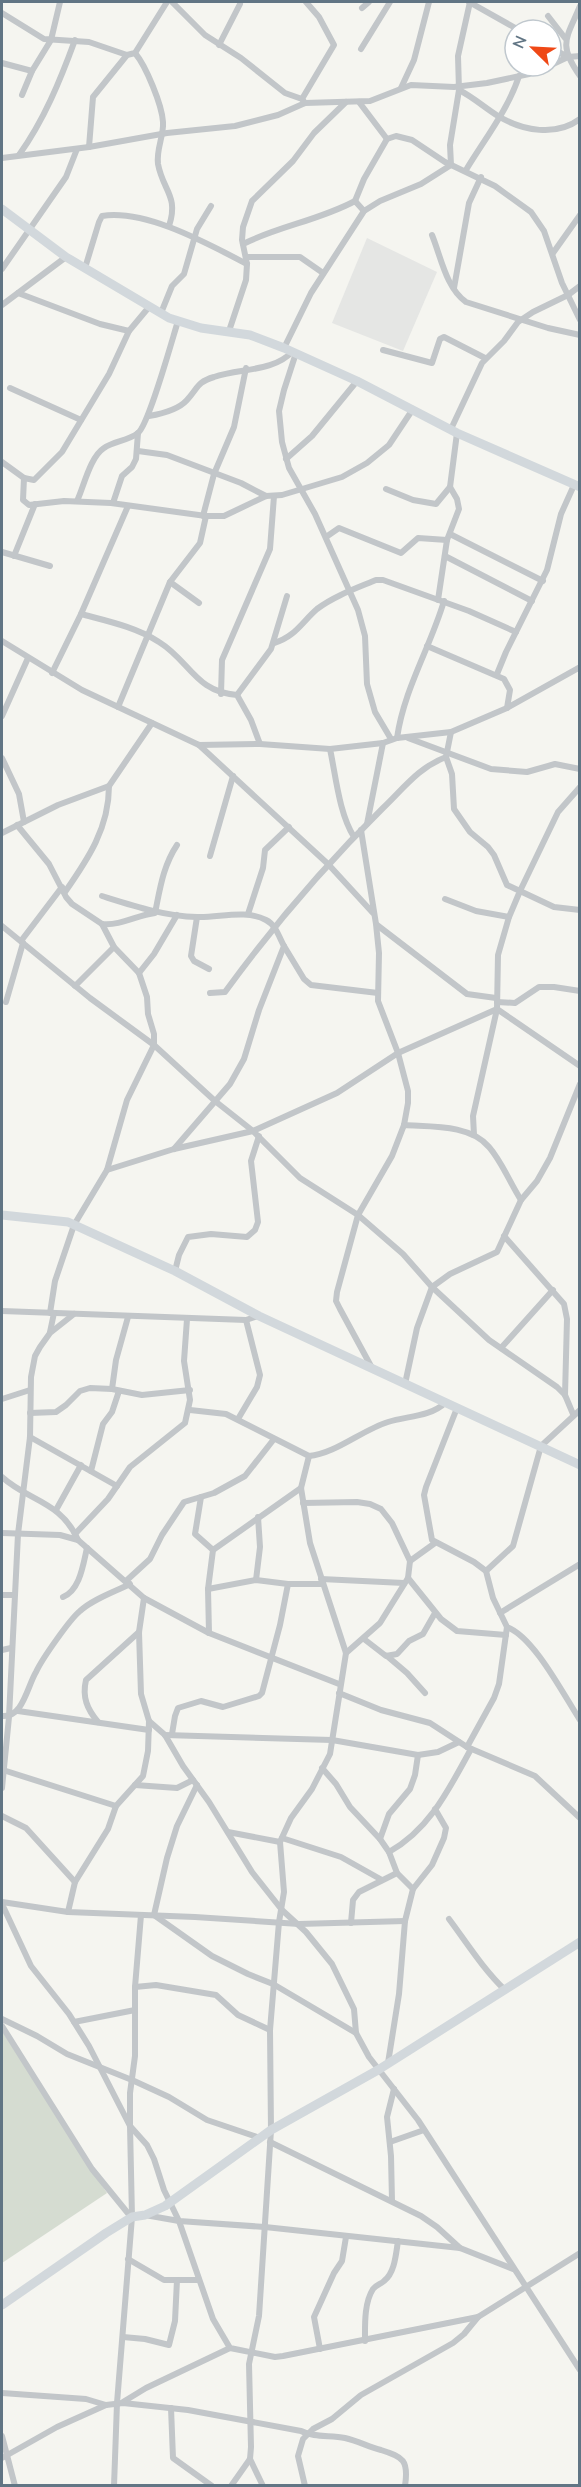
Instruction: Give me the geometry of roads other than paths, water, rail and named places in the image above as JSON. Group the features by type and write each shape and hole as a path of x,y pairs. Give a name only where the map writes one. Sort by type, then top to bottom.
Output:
{"street":[{"path":"22,95 32,71 51,40 60,2"},
{"path":"89,147 93,97 128,55 135,52 167,2"},
{"path":"172,2 205,35 241,58 285,93 303,101 359,102 384,97 401,88 420,84 458,88 510,78"},
{"path":"2,158 258,122 303,101 334,45 319,17 306,2"},
{"path":"362,8 369,2"},
{"path":"361,49 390,2"},
{"path":"401,88 414,60 429,2"},
{"path":"451,165 450,145 458,88 458,56 470,2 503,21"},
{"path":"219,45 240,4"},
{"path":"579,6 566,38 568,57 579,76"},
{"path":"2,13 32,33 51,40 75,40 105,46 128,55"},
{"path":"548,16 566,38"},
{"path":"19,155 35,133 49,106 75,40"},
{"path":"135,52 141,61 163,120 158,163 174,206 169,226"},
{"path":"563,54 568,57"},
{"path":"563,60 579,56"},
{"path":"2,63 32,71"},
{"path":"466,170 515,89 518,78"},
{"path":"458,88 499,117 521,126 549,131 574,123 579,119"},
{"path":"229,331 246,280 247,261 243,244 243,227 252,201 293,161 314,133 346,102"},
{"path":"359,102 387,139"},
{"path":"243,244 355,201 364,179 387,139 396,136 412,140 451,165 481,177 531,212 544,231 579,320"},
{"path":"2,269 66,177 77,148"},
{"path":"394,739 375,712 367,684 362,624 326,537 286,459 279,426 279,411 297,320 323,273 364,211 380,201 422,184 451,165"},
{"path":"454,288 469,203 481,177"},
{"path":"355,201 364,211"},
{"path":"161,313 172,286 184,274 197,229 210,206"},
{"path":"2,209 66,257 161,313 201,328 229,331 291,351 357,381 454,431 577,486 561,514 543,581 497,674"},
{"path":"553,253 579,215"},
{"path":"85,268 102,216 131,217 169,226 195,240 247,261 300,257 323,273"},
{"path":"432,235 448,278 460,298 466,302 548,328 579,335"},
{"path":"2,304 66,257"},
{"path":"394,739 413,677 427,645 441,600 445,556 459,504 450,487 454,431 474,376 485,358 504,341 521,318 568,296 579,286"},
{"path":"18,292 100,324 129,330"},
{"path":"2,462 24,478 34,480 57,459 109,374 129,330 149,307"},
{"path":"113,503 122,476 132,467 138,451 138,433 149,416 152,398 178,321"},
{"path":"383,350 432,363 440,339 444,337 485,358"},
{"path":"149,416 179,407 203,381 246,368 273,365 286,358 291,351"},
{"path":"118,707 170,582 200,543 214,474 234,427 246,368"},
{"path":"286,459 312,436 357,381"},
{"path":"10,388 81,420"},
{"path":"24,478 24,503 77,501 113,503 205,516 224,516 266,496 302,490 342,477 367,463 389,445 413,409"},
{"path":"77,501 91,467 102,449 138,433"},
{"path":"138,451 167,455 241,483 266,496"},
{"path":"386,489 413,500 436,504 450,487"},
{"path":"221,694 222,660 270,549 274,496"},
{"path":"14,556 35,504"},
{"path":"52,673 81,614 128,506"},
{"path":"326,537 339,528 401,553 418,538 449,537 543,581"},
{"path":"2,552 50,566"},
{"path":"445,556 532,601"},
{"path":"274,643 285,640 298,630 316,610 328,602 376,580 383,580 441,600 516,632"},
{"path":"170,582 199,603"},
{"path":"237,695 274,643 287,596"},
{"path":"81,614 148,636 170,650 196,678 221,694 237,695"},
{"path":"2,641 52,673 199,745 328,864 375,916"},
{"path":"427,645 497,674 508,683 510,690 507,708"},
{"path":"2,716 28,658"},
{"path":"199,745 260,744 330,749 451,732 507,708 579,667"},
{"path":"237,695 251,720 260,744"},
{"path":"6,1002 22,942 84,866 104,826 109,807 109,786 152,723"},
{"path":"451,732 447,756 452,774 454,809 473,836 488,846 507,885 554,907 579,910"},
{"path":"407,738 447,756 491,769 527,772 555,764 579,769"},
{"path":"367,824 383,743"},
{"path":"330,749 342,804 354,837"},
{"path":"210,993 225,992 274,927 328,864 415,775 447,756"},
{"path":"2,758 16,784 20,824 49,864 72,904 102,924 112,925 139,915 155,913 197,917 248,914 269,921 304,979 311,985 378,993"},
{"path":"210,856 233,776"},
{"path":"4,829 109,786"},
{"path":"474,1135 473,1116 497,1003 498,955 508,917 558,812 579,787"},
{"path":"248,914 263,868 265,850 289,827"},
{"path":"361,830 379,953 378,1001 398,1053 408,1091 404,1125 392,1156 358,1215 336,1300 372,1368"},
{"path":"155,913 164,871 177,845"},
{"path":"102,896 155,913"},
{"path":"445,899 476,910 508,917"},
{"path":"139,973 154,954 177,915"},
{"path":"197,917 191,956 194,961 209,969"},
{"path":"50,1333 55,1281 74,1225 107,1170 127,1100 154,1045 147,998 139,973 114,947 102,924"},
{"path":"376,924 467,994 497,1003 515,1003 539,987 579,991"},
{"path":"2,926 75,986 154,1045 215,1101 256,1133 300,1178 358,1215 403,1254 432,1287 478,1331 542,1375 565,1395 576,1412 541,1446 513,1546 486,1571"},
{"path":"174,1149 230,1084 244,1059 259,1010 284,946"},
{"path":"75,986 114,947"},
{"path":"107,1170 174,1149 256,1133 337,1093 398,1053 497,1003"},
{"path":"497,1003 579,1066"},
{"path":"405,1384 417,1328 432,1287 450,1274 495,1254 521,1200 537,1181 550,1158 579,1084"},
{"path":"404,1125 445,1128 474,1135 488,1146 521,1200"},
{"path":"175,1271 179,1255 188,1237 211,1234 247,1237 255,1230 258,1222 251,1161 256,1133"},
{"path":"2,1215 59,1220 74,1225 175,1271 259,1316 579,1465"},
{"path":"504,1236 564,1304 567,1319 565,1395"},
{"path":"501,1348 553,1290"},
{"path":"2,1311 187,1319 246,1320 259,1316"},
{"path":"2,1788 13,1595 30,1437 30,1390 35,1356 50,1333 74,1314"},
{"path":"92,1471 103,1424 112,1412 116,1390 116,1360 129,1317"},
{"path":"76,1537 108,1499 130,1467 185,1423 190,1410 190,1390 184,1361 187,1319"},
{"path":"238,1419 257,1387 260,1375 246,1320"},
{"path":"2,1399 30,1390"},
{"path":"30,1413 56,1412 83,1390 116,1390 142,1395 190,1390"},
{"path":"190,1410 214,1411 238,1419 309,1456 326,1452 360,1433 387,1422 435,1412 445,1403"},
{"path":"389,1852 408,1842 418,1832 435,1809 469,1748 497,1691 506,1635 507,1627 493,1598 486,1571 474,1562 435,1543 430,1533 424,1495 457,1408"},
{"path":"30,1437 117,1486"},
{"path":"18,1711 37,1670 76,1615 84,1607 128,1583 150,1559 180,1505 188,1500 214,1493 245,1476 274,1439"},
{"path":"263,2486 250,2458 252,2423 249,2394 250,2352 256,2338 259,2316 271,2130 270,2030 279,1922 284,1892 281,1840 291,1818 312,1789 330,1754 339,1684 346,1653 310,1543 301,1488 309,1456"},
{"path":"56,1510 81,1465"},
{"path":"2,1476 56,1510 69,1524 76,1537 144,1598 209,1633 339,1684"},
{"path":"209,1633 208,1589 213,1550 301,1488"},
{"path":"201,1497 195,1534 213,1550"},
{"path":"303,1503 357,1502 381,1509 392,1523 410,1561 406,1581 380,1623 346,1653"},
{"path":"256,1580 260,1547 258,1517"},
{"path":"2,1533 76,1537"},
{"path":"410,1561 435,1543"},
{"path":"63,1597 68,1595 76,1585 87,1548"},
{"path":"500,1613 579,1564"},
{"path":"208,1589 256,1580 288,1584 406,1581 435,1613 457,1630 506,1635"},
{"path":"288,1584 265,1687 259,1696 223,1707 201,1701 178,1708 169,1734 195,1783 252,1872 282,1911 299,1924 332,1964 354,2009 356,2033 378,2070 424,2130 579,2370"},
{"path":"2,1595 13,1595"},
{"path":"68,1912 75,1882 108,1829 116,1806 143,1776 147,1763 149,1721 141,1694 139,1632 144,1598"},
{"path":"386,1656 397,1654 409,1641 423,1634 435,1613"},
{"path":"507,1627 517,1631 531,1646 579,1720"},
{"path":"98,1722 89,1711 85,1701 86,1680 139,1632"},
{"path":"364,1638 407,1672 425,1693"},
{"path":"2,1650 11,1648"},
{"path":"339,1693 381,1710 429,1723 469,1748 535,1776 579,1818"},
{"path":"5,1716 18,1711 149,1730"},
{"path":"149,1721 169,1734 332,1740 418,1755 438,1752 459,1742"},
{"path":"380,1839 389,1814 410,1789 418,1755"},
{"path":"322,1768 336,1784 350,1807 380,1839 389,1852 397,1873 413,1889"},
{"path":"2,1775 116,1806"},
{"path":"135,1785 177,1788 195,1783"},
{"path":"154,1915 166,1858 195,1783"},
{"path":"388,2063 399,1994 405,1921 413,1889 432,1865 446,1828 435,1809"},
{"path":"2,1816 26,1828 75,1882"},
{"path":"228,1832 281,1840 341,1857 382,1880"},
{"path":"351,1923 356,1896 397,1873"},
{"path":"2,1903 68,1912 299,1924 405,1921"},
{"path":"2,1903 31,1966 74,2022 130,2126 147,2145 179,2221 213,2319 230,2348"},
{"path":"114,2486 132,2217 130,2126 135,2056 135,1987 141,1915"},
{"path":"154,1915 212,1956 273,1984 356,2033"},
{"path":"449,1918 472,1948 484,1969 505,1990"},
{"path":"2,2305 132,2217 145,2215 170,2203 271,2130 378,2070 579,1942"},
{"path":"135,1987 156,1985 216,1995 232,2012 270,2030"},
{"path":"74,2022 135,2010"},
{"path":"2,2019 37,2036 67,2055 169,2097 207,2120 260,2138"},
{"path":"2,2026 92,2169 132,2217"},
{"path":"392,2201 387,2117 394,2089"},
{"path":"390,2142 424,2130"},
{"path":"270,2142 392,2201 437,2227 460,2248"},
{"path":"145,2215 179,2221 265,2227 460,2248 514,2269"},
{"path":"320,2349 314,2317 342,2261 346,2236"},
{"path":"365,2341 366,2315 370,2297 373,2289 388,2277 393,2266 398,2241"},
{"path":"305,2486 298,2456 312,2429 332,2419 361,2396 453,2343 478,2317 579,2253"},
{"path":"128,2259 164,2280 199,2280"},
{"path":"123,2337 146,2339 169,2345 175,2321 177,2280"},
{"path":"120,2403 230,2348 275,2357 478,2317"},
{"path":"2,2393 86,2398 106,2405"},
{"path":"5,2457 57,2427 106,2405 120,2403 171,2408 301,2431 307,2435 339,2437 392,2452 400,2457 405,2466 405,2486"},
{"path":"171,2408 173,2458 212,2486"},
{"path":"2,2436 5,2457 15,2486"},
{"path":"231,2486 250,2458"}]}
